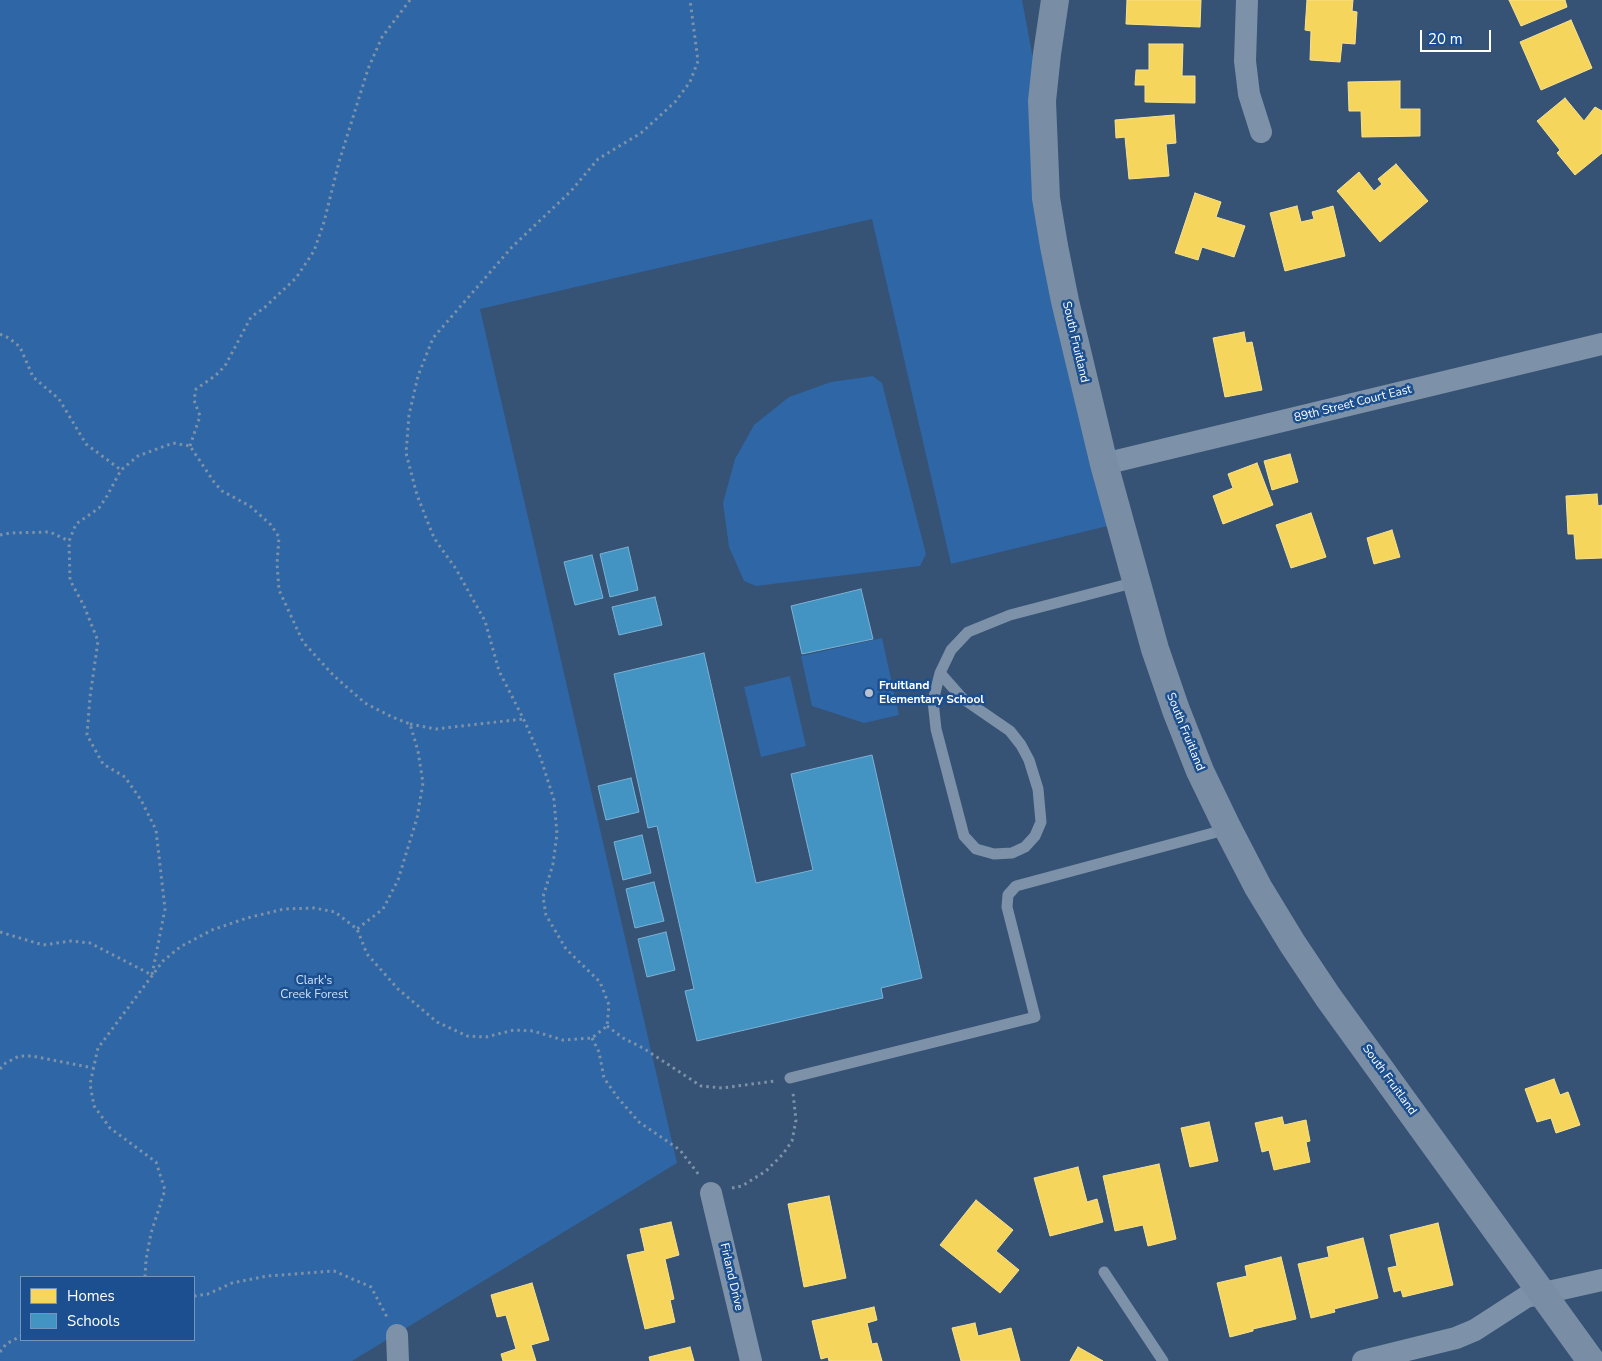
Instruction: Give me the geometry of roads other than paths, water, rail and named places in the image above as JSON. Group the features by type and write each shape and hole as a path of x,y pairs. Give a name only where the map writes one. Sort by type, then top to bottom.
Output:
{"street":[{"name":"South Fruitland","path":"1055,0 1046,54 1042,101 1046,198 1054,246 1104,464 1155,649 1176,710 1200,770 1228,829 1258,887 1287,935 1328,997 1591,1361"},
{"path":"1247,0 1245,61 1249,94 1261,132"},
{"name":"89th Street Court East","path":"1104,464 1602,344"},
{"name":"Firland Drive","path":"711,1193 751,1361"},
{"path":"1363,1361 1456,1338 1475,1330 1521,1300 1602,1280"},
{"path":"397,1335 398,1361"}],"lane":[{"path":"940,673 962,698 1010,731 1021,744 1029,760 1038,789 1041,822 1035,836 1026,847 1012,853 994,854 976,849 964,836 936,729 933,701 940,673 950,650 968,632 1010,615 1136,582"},
{"path":"790,1078 1035,1017 1007,907 1008,895 1016,886 1228,829"},
{"path":"1104,1272 1163,1361"}],"place":[{"name":"Fruitland Elementary School","path":"869,693"}],"park label":[{"name":"Clark's Creek Forest","path":"314,988"}]}
